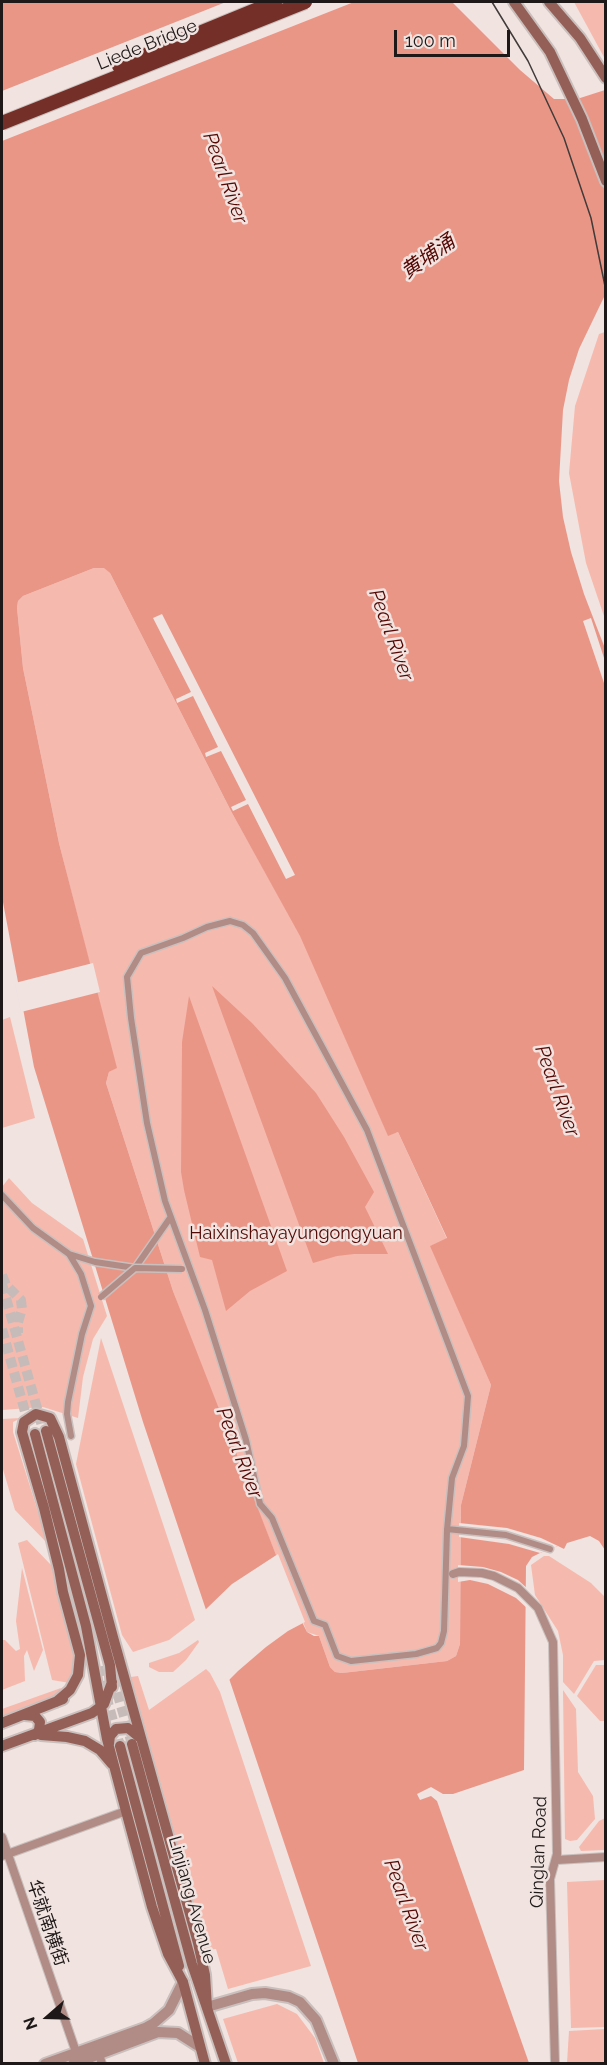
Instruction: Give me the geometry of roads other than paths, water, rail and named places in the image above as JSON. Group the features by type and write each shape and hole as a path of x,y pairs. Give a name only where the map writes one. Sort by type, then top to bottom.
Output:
{"highway":[{"name":"Liede Bridge","path":"2,114 275,2"},
{"name":"Liede Bridge","path":"2,123 305,2"}],"main road":[{"path":"514,2 550,52 582,119 606,181"},
{"path":"550,2 579,38 606,78"},
{"path":"56,1702 70,1690 78,1675 80,1655 44,1508 22,1432 24,1422 31,1415 46,1415 55,1426 113,1658 123,1675"},
{"path":"114,1767 115,1747 101,1707 90,1643 40,1432 108,1639 123,1675 137,1743"},
{"path":"108,1639 112,1687"},
{"path":"2,1723 72,1694 81,1683 90,1643"},
{"path":"2,1746 93,1713 101,1707 112,1687 113,1658"},
{"path":"24,1715 35,1716 40,1722 39,1730 35,1735"},
{"path":"115,1747 109,1740 112,1732 122,1728 133,1730 198,1942 205,1975 207,2007 226,2064"},
{"path":"35,1735 67,1737 85,1741 108,1757 114,1767 155,1916 168,1954 183,1982 206,2064"},
{"name":"Linjiang Avenue","path":"115,1747 183,1982"}],"street":[{"path":"230,921 243,925 253,933 285,978 367,1130 468,1396 464,1446 452,1478 447,1529 450,1575 444,1631 437,1648 416,1654 351,1661 337,1656 325,1625 314,1621 272,1518 260,1504 246,1440 205,1310 185,1269 168,1221 147,1123 127,977 141,953 207,927 230,921"},
{"path":"2,1195 33,1228 69,1254 135,1268 185,1269"},
{"path":"71,1436 67,1414 68,1402 82,1334 91,1306 135,1268 168,1221"},
{"path":"69,1254 81,1274 91,1306"},
{"path":"447,1529 506,1535 550,1549"},
{"name":"Qinglan Road","path":"450,1575 459,1572 494,1575 518,1588 538,1608 553,1642 557,1860 550,1879 555,2064"},
{"path":"4,1855 126,1811"},
{"name":"华就南横街","path":"2,1837 4,1855 75,2058"},
{"path":"557,1860 606,1857"},
{"path":"45,2064 75,2058 154,2023 169,2010 183,1982"},
{"path":"207,2007 252,1994 278,1994 289,1997 300,2002 316,2020 334,2064"},
{"path":"75,2058 101,2059 140,2038 169,2031 190,2039 200,2047"}],"water":[{"path":"2,2 452,2 520,70 554,99 577,99 605,90 605,295 579,349 569,380 563,410 559,481 563,517 571,552 606,651 605,1550 599,1541 590,1536 567,1543 564,1549 558,1546 540,1553 532,1557 526,1566 524,1770 453,1794 443,1794 431,1787 417,1794 420,1800 431,1796 437,1801 529,2063 358,2063 143,1422 34,1067 2,897","holes":["94,568 104,568 110,573 232,813 300,936 388,1136 398,1132 447,1238 430,1246 491,1385 461,1505 460,1644 456,1656 447,1661 335,1672 330,1667 319,1636 307,1632 173,1291 106,1083 109,1072 117,1068 59,843 23,668 17,608 18,601 23,596"]},
{"path":"212,986 252,1023 316,1093 344,1137 374,1192 365,1207 388,1254 337,1256 313,1263"},
{"path":"189,996 287,1271 250,1291 226,1311 212,1260 200,1257 181,1172 182,1042"}],"tunnel":[{"path":"2,1275 6,1285 21,1300 22,1309 18,1322 18,1333"},
{"path":"2,1284 46,1440"},
{"path":"2,1329 34,1444"},
{"path":"98,1667 120,1746"},
{"path":"113,1678 132,1744"}],"tram line":[{"path":"492,2 528,61 564,138 591,218 606,291"}],"water label":[{"name":"Pearl River","path":"225,178"},
{"name":"黄埔涌","path":"428,257"},
{"name":"Pearl River","path":"391,635"},
{"name":"Pearl River","path":"557,1091"},
{"name":"Pearl River","path":"239,1453"},
{"name":"Pearl River","path":"406,1905"}],"park label":[{"name":"Haixinshayayungongyuan","path":"296,1234"}]}
